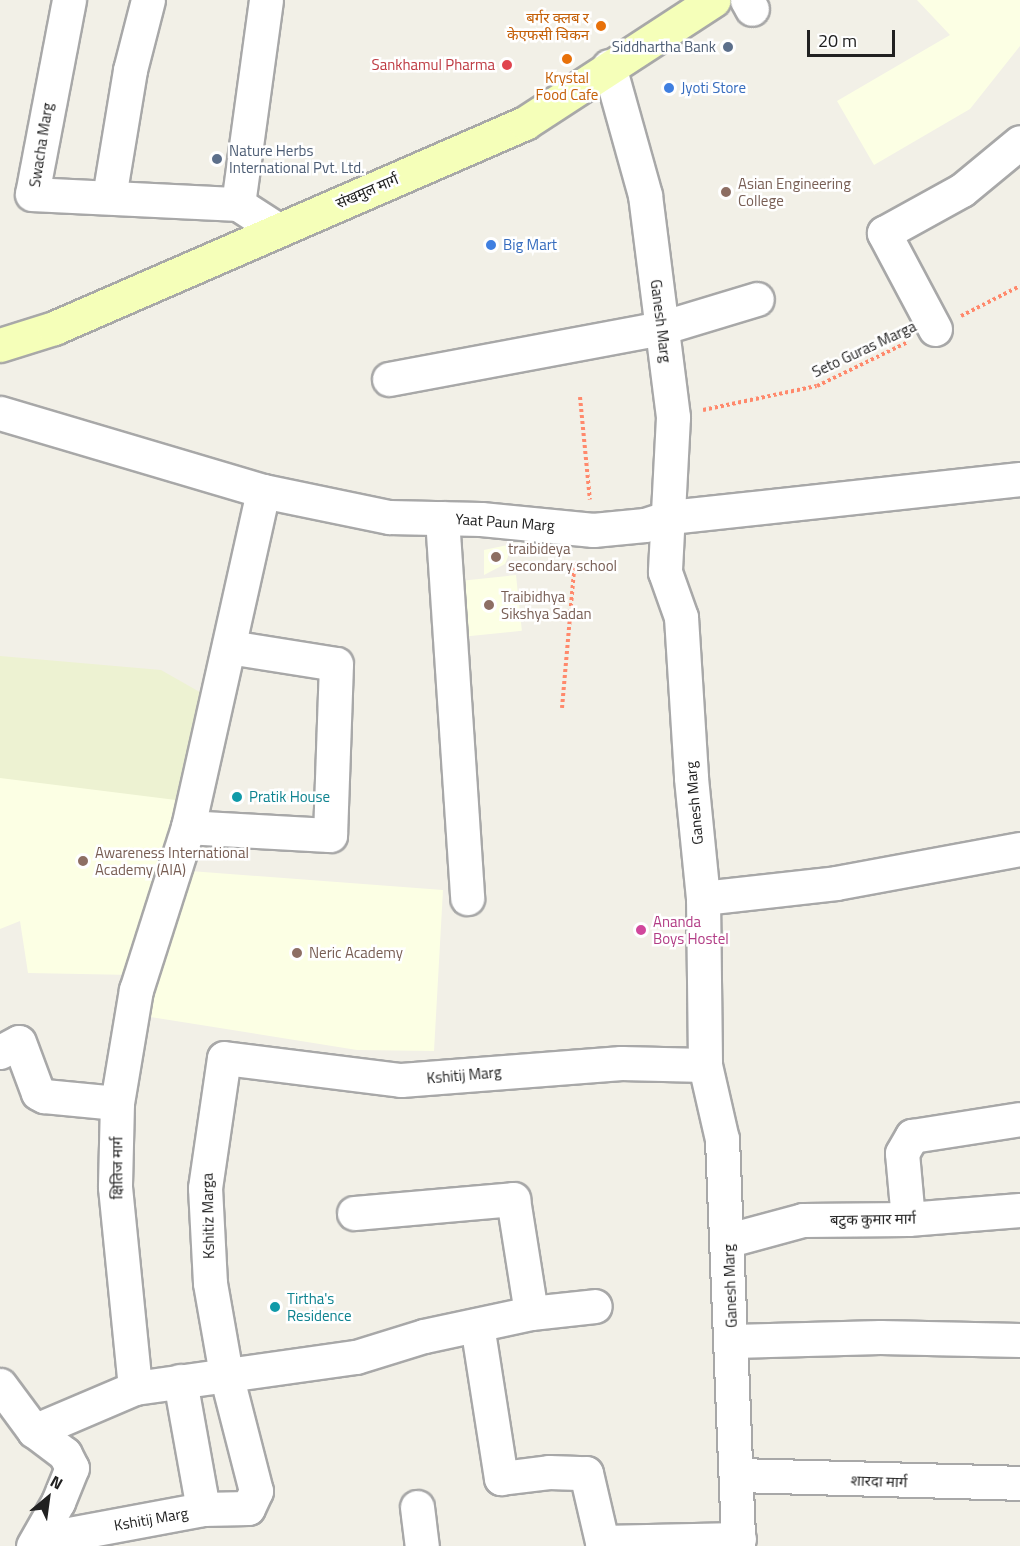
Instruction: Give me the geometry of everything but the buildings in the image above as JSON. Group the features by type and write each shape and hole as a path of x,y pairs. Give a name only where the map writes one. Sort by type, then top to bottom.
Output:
{"main road":[{"name":"संखमुल मार्ग","path":"0,345 54,328 525,123 609,66 714,0"}],"street":[{"name":"Swacha Marg","path":"69,0 32,194 238,204"},
{"path":"109,197 130,70 148,0"},
{"path":"266,0 238,204 278,230"},
{"name":"Ganesh Marg","path":"609,66 645,195 674,417 670,517 665,572 681,617 703,898 705,1065 722,1139 729,1240 739,1543"},
{"path":"935,329 885,233 962,190 1020,142"},
{"path":"389,379 661,328 757,299"},
{"name":"Yaat Paun Marg","path":"0,413 263,491 389,517 442,518 586,529 645,525 670,517 1020,480"},
{"path":"0,1052 19,1042 38,1093 44,1096 117,1103 136,990 189,827 263,491"},
{"path":"442,518 467,898"},
{"path":"189,827 330,835 336,664 229,647"},
{"path":"703,898 836,883 1020,849"},
{"name":"Kshitij Marg","path":"224,1058 401,1080 621,1063 705,1065"},
{"name":"Kshitiz Marga","path":"224,1058 205,1188 210,1283 226,1374 256,1491"},
{"name":"क्षितिज मार्ग","path":"117,1103 115,1187 135,1388"},
{"path":"908,1219 902,1153 912,1136 1020,1119"},
{"path":"354,1213 513,1198 531,1313"},
{"name":"बटुक कुमार मार्ग","path":"729,1240 803,1220 908,1219 1020,1210"},
{"path":"34,1431 135,1388 356,1357 531,1313 595,1306"},
{"path":"477,1325 501,1478 585,1473 602,1544 739,1543"},
{"path":"732,1341 880,1337 1020,1340"},
{"path":"180,1381 203,1509"},
{"path":"0,1385 34,1431"},
{"path":"0,1410 53,1441 72,1468 35,1543"},
{"name":"शारदा मार्ग","path":"738,1475 1020,1483"},
{"name":"Kshitij Marg","path":"35,1543 203,1509 248,1508 256,1491"},
{"path":"417,1507 422,1546"}],"path":[{"name":"Seto Guras Marga","path":"674,417 817,386 1020,286"},
{"path":"562,708 586,529 579,397"}],"shaded area":[{"path":"917,0 1020,0 1020,46 970,109 874,165 837,101 950,35"},
{"name":"traibideya secondary school","path":"513,544 505,564 484,575 484,550"},
{"name":"Traibidhya Sikshya Sadan","path":"516,575 522,631 463,637 457,581"},
{"path":"0,656 161,670 205,695 184,801 0,778"},
{"name":"Awareness International Academy (AIA)","path":"0,760 191,776 134,975 28,973 20,921 0,929"},
{"name":"Neric Academy","path":"177,870 443,890 434,1051 357,1050 138,1015"}],"place":[{"name":"बर्गर क्लब र केएफसी चिकन","path":"601,26"},
{"name":"Siddhartha Bank","path":"728,47"},
{"name":"Krystal Food Cafe","path":"567,59"},
{"name":"Sankhamul Pharma","path":"507,65"},
{"name":"Jyoti Store","path":"669,88"},
{"name":"Nature Herbs International Pvt. Ltd.","path":"217,159"},
{"name":"Asian Engineering College","path":"726,192"},
{"name":"Big Mart","path":"491,245"},
{"name":"traibideya secondary school","path":"496,557"},
{"name":"Traibidhya Sikshya Sadan","path":"489,605"},
{"name":"Pratik House","path":"237,797"},
{"name":"Awareness International Academy (AIA)","path":"83,861"},
{"name":"Ananda Boys Hostel","path":"641,930"},
{"name":"Neric Academy","path":"297,953"},
{"name":"Tirtha's Residence","path":"275,1307"}]}
